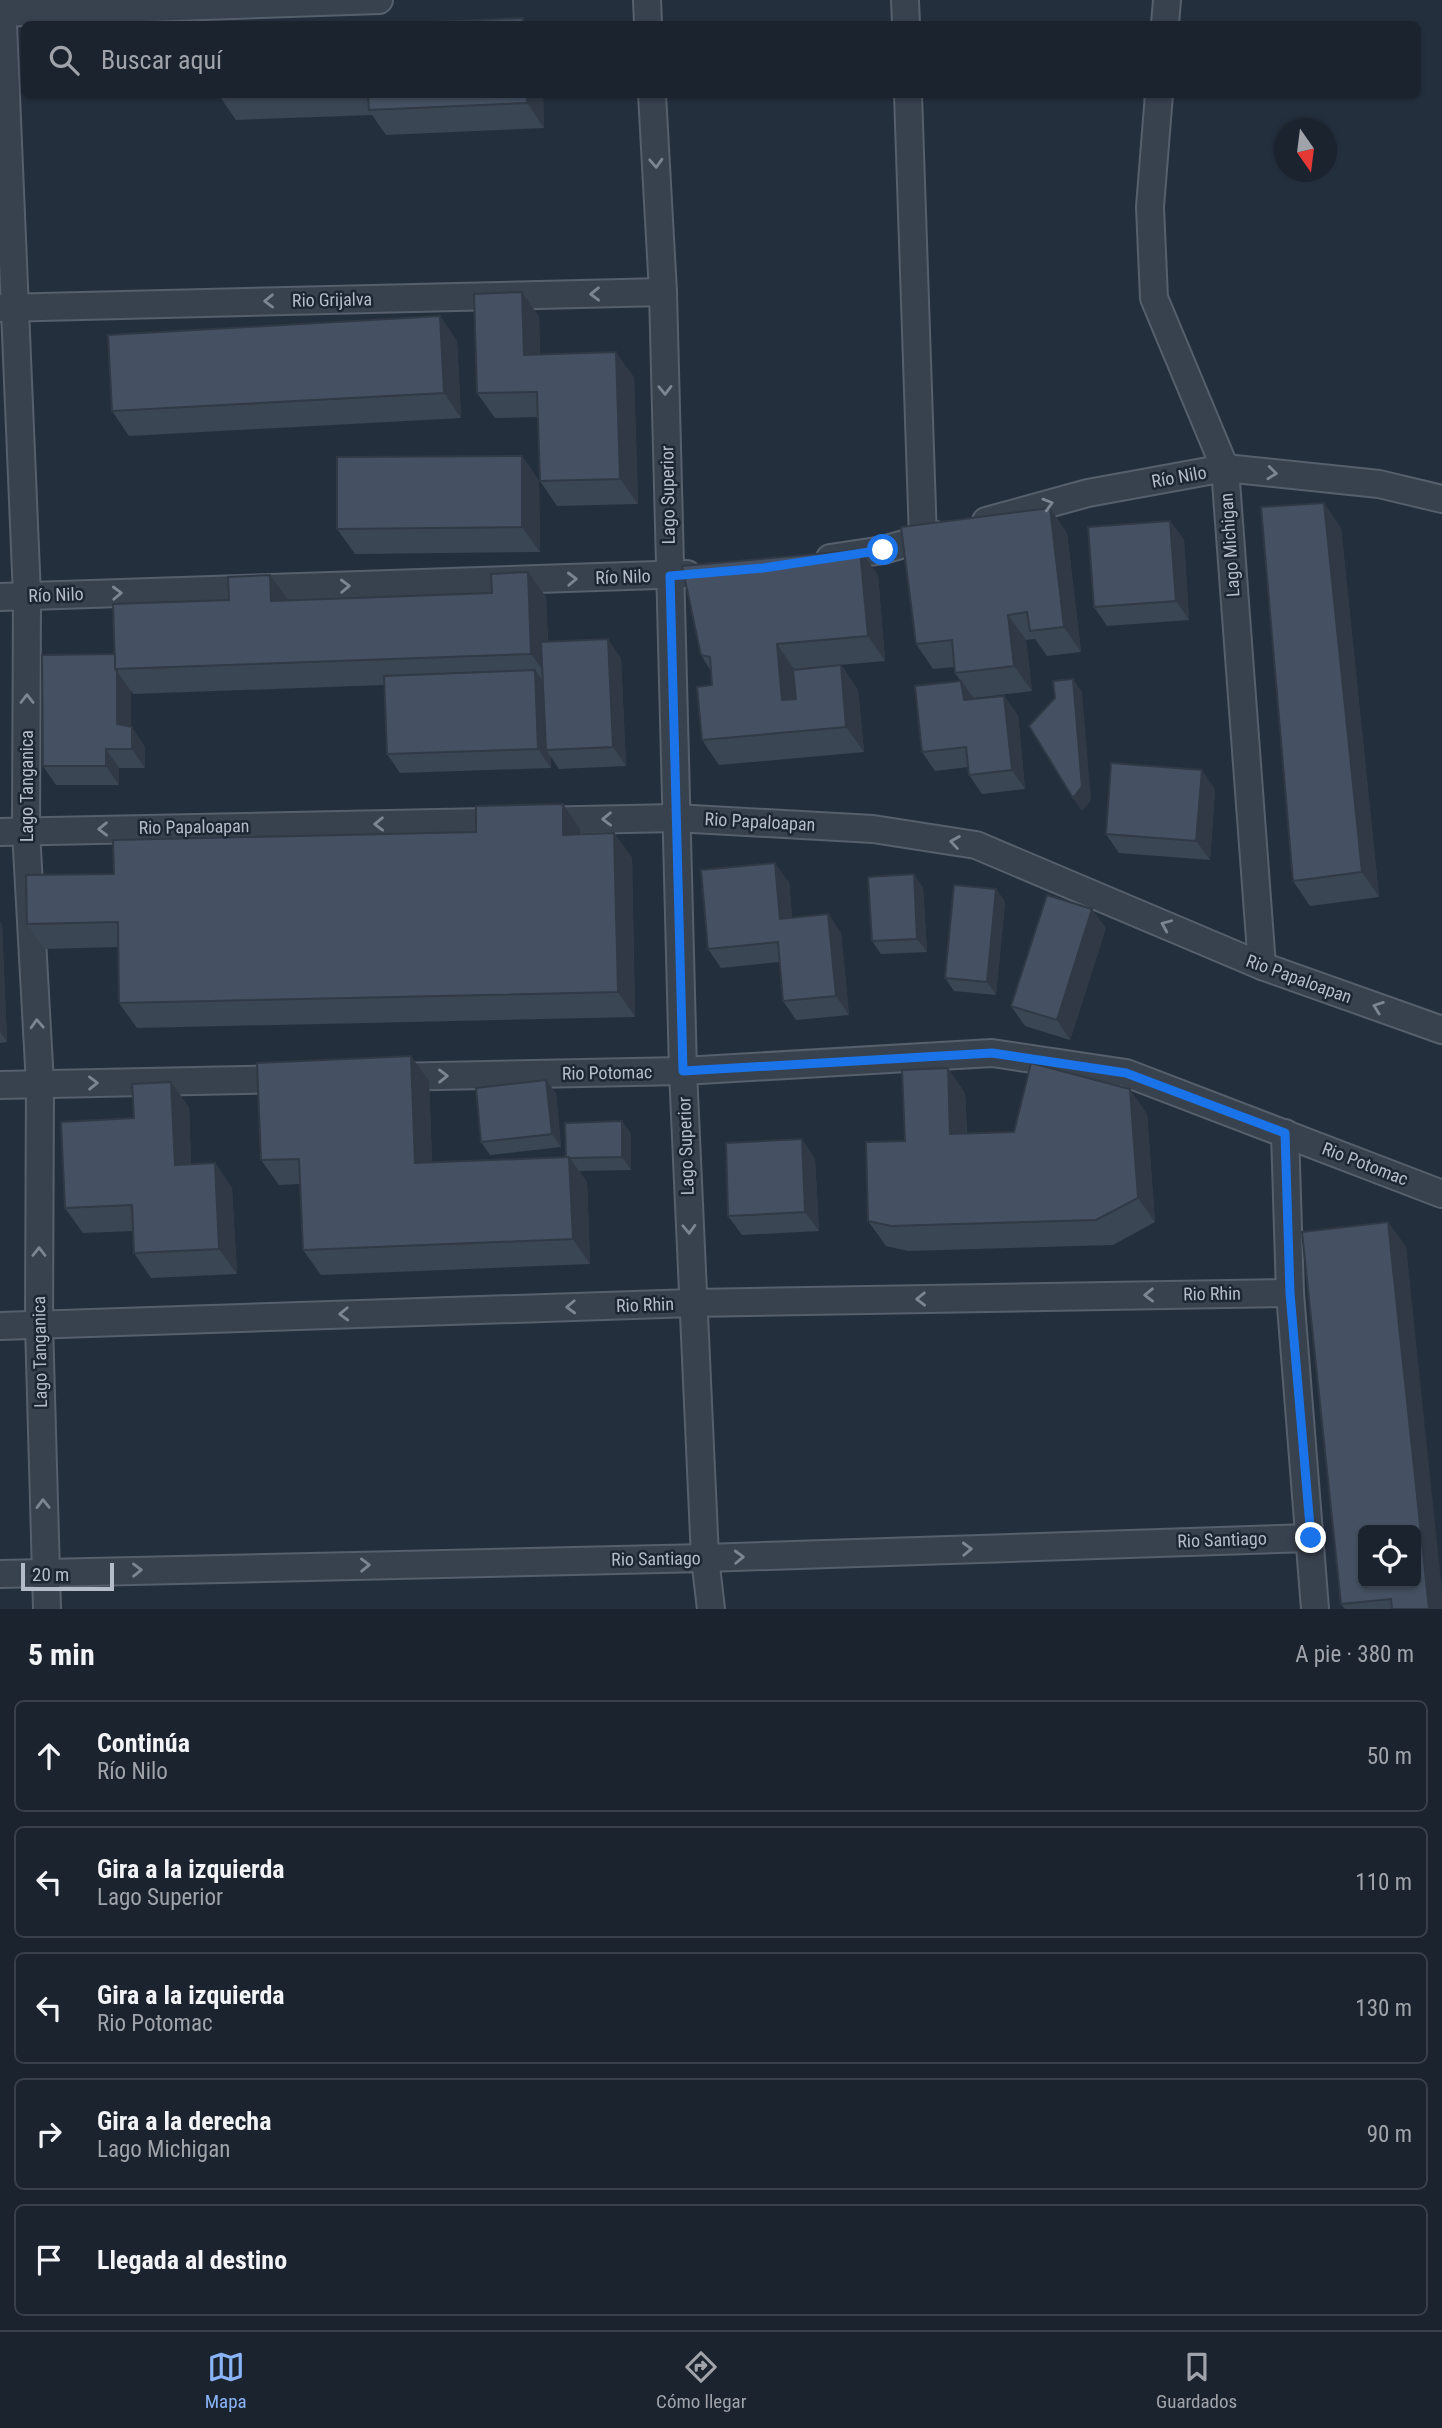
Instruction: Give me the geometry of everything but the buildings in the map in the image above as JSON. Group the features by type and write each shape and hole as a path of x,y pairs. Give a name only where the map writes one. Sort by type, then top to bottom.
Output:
{"street":[{"path":"2,9 379,0"},
{"path":"647,0 648,21"},
{"path":"905,0 906,21"},
{"path":"1165,21 1167,0"},
{"name":"Lago Tanganica","path":"2,9 8,308 27,596 13,831 40,1084 39,1324 47,1609"},
{"name":"Lago Superior","path":"652,98 663,292 675,818 692,1303 705,1558 711,1609"},
{"path":"908,98 923,539"},
{"name":"Lago Michigan","path":"1159,98 1150,207 1154,298 1225,468 1262,966"},
{"name":"Rio Grijalva","path":"8,308 663,292"},
{"name":"Río Nilo","path":"803,562 883,550 1087,493 1225,468 1379,484 1442,499"},
{"name":"Río Nilo","path":"0,597 670,576 709,572"},
{"name":"Rio Papaloapan","path":"13,831 675,818 873,828 976,845 1262,966 1442,1030"},
{"name":"Rio Potomac","path":"362,1077 683,1071 992,1053 1126,1073 1442,1194"},
{"path":"0,1085 320,1078"},
{"path":"1285,1133 1290,1293 1315,1609"},
{"name":"Rio Rhin","path":"0,1326 692,1303 1290,1293"},
{"name":"Rio Santiago","path":"0,1574 705,1558 1311,1538"}],"route":[{"path":"883,550 763,568 670,576 683,1071 992,1053 1126,1073 1285,1133 1290,1293 1311,1538"}]}
